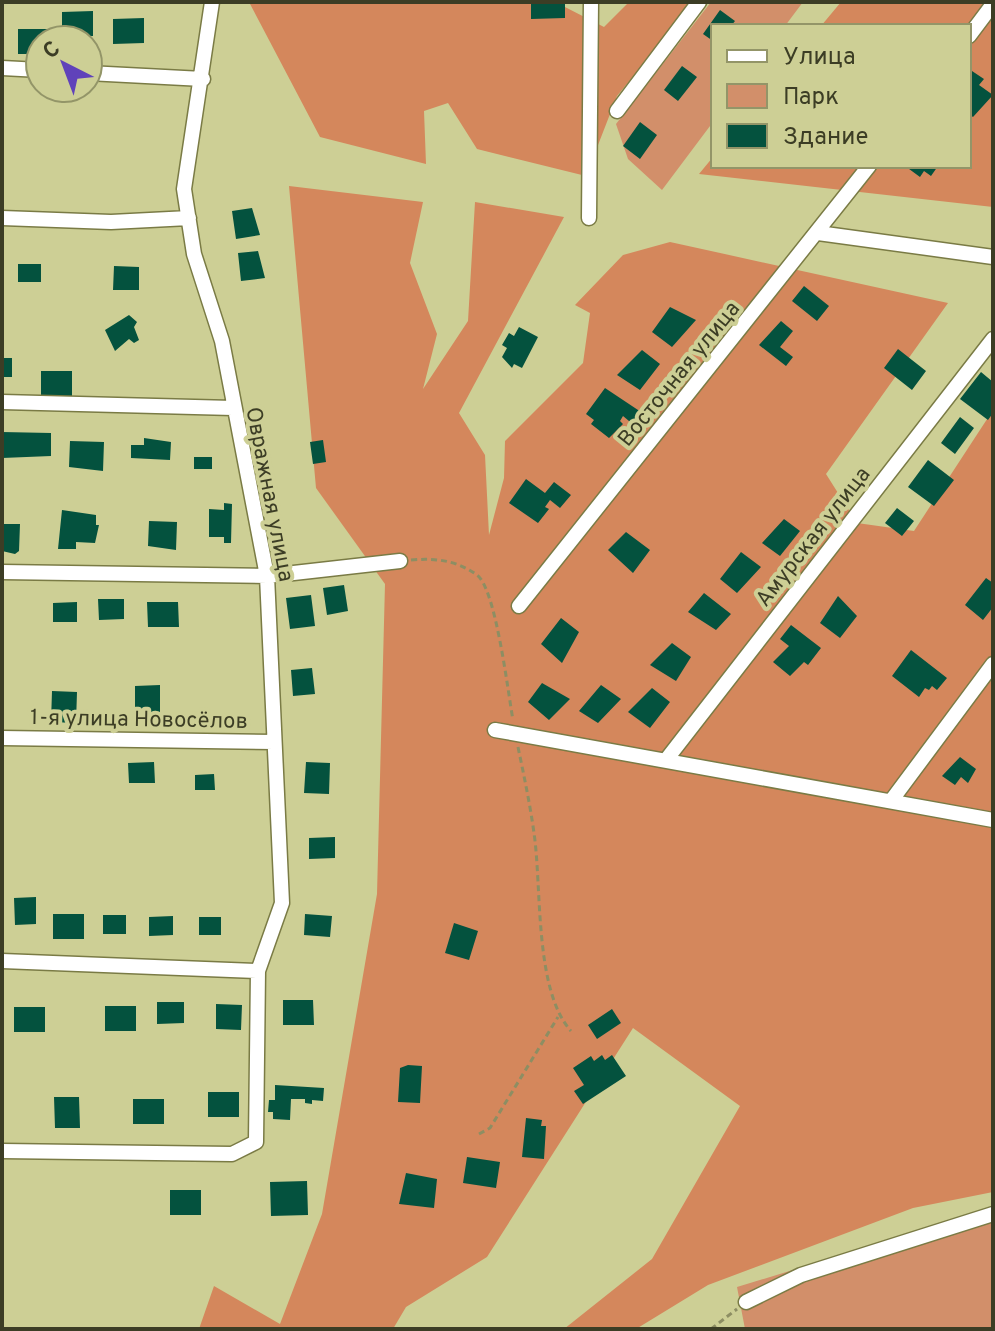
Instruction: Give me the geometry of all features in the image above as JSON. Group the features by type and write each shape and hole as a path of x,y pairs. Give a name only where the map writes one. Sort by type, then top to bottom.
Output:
{"street":[{"name":"Овражная улица","path":"2,1151 232,1154 256,1142 258,971 282,903 267,576 222,341 194,254 184,189 203,79 212,2"},
{"path":"589,218 591,2"},
{"path":"617,111 699,2"},
{"path":"971,33 993,4"},
{"path":"2,68 24,69"},
{"path":"104,74 203,79"},
{"name":"Восточная улица","path":"519,606 867,168"},
{"path":"2,218 111,222 189,218"},
{"path":"818,233 993,257"},
{"name":"Амурская улица","path":"666,760 993,339"},
{"path":"2,402 233,408"},
{"path":"2,572 267,576 400,561"},
{"path":"891,801 993,664"},
{"path":"495,730 993,820"},
{"name":"1-я улица Новосёлов","path":"2,738 274,742"},
{"path":"2,961 258,971"},
{"path":"746,1302 801,1275 869,1257 909,1239 993,1214"}],"path":[{"path":"400,561 442,558 479,577 492,605 515,727"},
{"path":"517,742 534,833 547,967 558,1017 571,1031"},
{"path":"479,1134 490,1128 558,1017"},
{"path":"711,1329 746,1302"}],"green space":[{"path":"711,2 803,2 786,24 711,24 711,125 662,190 628,159 616,124"},
{"path":"993,1209 993,1329 745,1329 737,1287"}],"shaded area":[{"path":"249,2 563,2 563,6 604,27 629,2 694,2 617,96 586,176 477,149 448,103 424,111 426,164 320,137"},
{"path":"841,2 993,2 993,207 699,174 711,159 711,168 971,168 971,24 823,24"},
{"path":"289,186 423,202 410,263 437,334 423,389 468,321 475,202 564,217 459,413 485,455 489,535 504,478 505,441 583,363 590,313 575,305 623,255 670,242 948,303 826,474 857,523 914,531 993,410 993,1192 913,1208 708,1285 636,1329 564,1329 652,1259 740,1106 633,1028 487,1257 406,1307 393,1329 199,1329 214,1286 280,1324 322,1214 377,894 385,584 316,488"}],"building":[{"path":"531,2 565,2 565,18 531,19"},
{"path":"720,10 735,21 733,24 711,24 711,40 703,34"},
{"path":"93,11 93,24 62,24 62,12"},
{"path":"144,18 144,43 113,44 113,19"},
{"path":"18,29 24,29 24,54 18,54"},
{"path":"682,66 697,77 678,101 664,90"},
{"path":"971,70 984,79 979,85 993,95 973,117"},
{"path":"640,122 657,135 640,159 623,146"},
{"path":"908,168 937,168 931,176 924,171 920,177"},
{"path":"252,208 260,235 236,239 232,211"},
{"path":"258,251 265,278 241,281 238,253"},
{"path":"18,264 41,264 41,282 18,282"},
{"path":"114,266 139,267 139,290 113,290"},
{"path":"804,286 829,306 817,321 792,301"},
{"path":"670,307 696,320 672,347 652,332"},
{"path":"129,315 137,322 134,327 139,340 134,343 129,339 115,351 105,330"},
{"path":"781,321 793,331 780,347 793,357 786,366 759,345"},
{"path":"519,327 538,337 522,368 514,364 512,368 502,357 507,348 502,345 509,333 514,336"},
{"path":"898,349 926,371 912,390 884,368"},
{"path":"642,350 660,364 640,390 617,375"},
{"path":"2,358 12,358 12,377 2,377"},
{"path":"41,371 72,371 72,396 41,396"},
{"path":"981,372 993,382 993,413 988,420 960,399"},
{"path":"605,388 644,414 635,426 623,416 620,421 623,424 609,438 591,424 594,420 586,414"},
{"path":"960,417 974,428 955,454 941,443"},
{"path":"2,432 51,433 51,456 2,458"},
{"path":"144,438 171,442 170,460 131,458 131,445 144,445"},
{"path":"323,440 326,462 313,464 310,442"},
{"path":"70,441 104,442 103,471 69,467"},
{"path":"194,457 212,457 212,469 194,469"},
{"path":"928,460 954,480 934,506 908,487"},
{"path":"526,479 545,493 554,482 571,495 560,508 550,500 545,507 549,509 538,523 509,503"},
{"path":"224,503 232,504 231,543 224,543 224,537 209,537 209,509 224,510"},
{"path":"897,508 914,521 902,536 885,523"},
{"path":"62,510 96,515 96,525 99,525 95,543 76,542 76,549 58,549"},
{"path":"784,519 800,531 780,556 762,543"},
{"path":"149,521 177,522 176,550 148,546"},
{"path":"2,524 20,524 19,551 15,554 2,551"},
{"path":"626,532 650,550 633,573 608,550"},
{"path":"741,552 761,567 737,593 720,579"},
{"path":"986,578 993,583 993,607 983,620 965,605"},
{"path":"344,585 348,611 327,615 323,588"},
{"path":"704,593 731,614 716,630 688,612"},
{"path":"311,595 315,626 290,629 286,598"},
{"path":"838,596 857,616 840,638 820,623"},
{"path":"98,599 124,599 124,619 99,620"},
{"path":"77,602 77,622 53,622 53,603"},
{"path":"147,602 178,602 179,627 148,627"},
{"path":"561,618 579,632 562,663 541,644"},
{"path":"791,625 821,648 808,665 804,662 790,676 773,662 789,646 780,639"},
{"path":"672,643 691,657 676,681 650,665"},
{"path":"911,650 947,678 937,690 932,686 929,690 925,688 919,697 892,676"},
{"path":"312,668 315,694 293,696 291,670"},
{"path":"542,683 570,699 549,720 528,702"},
{"path":"160,685 160,716 135,717 135,686"},
{"path":"601,685 621,699 598,723 579,711"},
{"path":"652,688 670,702 650,728 628,712"},
{"path":"52,691 77,692 76,723 51,722"},
{"path":"960,757 976,769 968,783 961,777 955,785 942,776"},
{"path":"154,762 155,783 129,783 128,763"},
{"path":"306,762 330,763 329,794 304,793"},
{"path":"214,774 215,790 195,790 195,775"},
{"path":"335,837 335,858 309,859 309,838"},
{"path":"36,897 36,924 15,925 14,898"},
{"path":"53,914 84,914 84,939 53,939"},
{"path":"305,914 332,916 330,937 304,935"},
{"path":"103,915 126,915 126,934 103,934"},
{"path":"173,916 173,935 149,936 149,917"},
{"path":"199,917 221,917 221,935 199,935"},
{"path":"454,923 478,931 469,960 445,953"},
{"path":"283,1000 313,1000 314,1025 283,1025"},
{"path":"157,1002 184,1002 184,1023 157,1024"},
{"path":"216,1004 242,1005 241,1030 216,1029"},
{"path":"105,1006 136,1006 136,1031 105,1031"},
{"path":"14,1007 45,1007 45,1032 14,1032"},
{"path":"612,1009 621,1023 597,1039 588,1025"},
{"path":"602,1055 605,1060 612,1055 626,1076 583,1104 574,1091 584,1085 573,1068 591,1056 594,1061"},
{"path":"422,1066 420,1103 398,1102 400,1068"},
{"path":"275,1085 324,1088 323,1101 312,1100 312,1104 305,1103 305,1099 291,1099 290,1120 273,1119 273,1112 268,1112 269,1100 275,1100"},
{"path":"208,1092 239,1092 239,1117 208,1117"},
{"path":"54,1097 79,1097 80,1128 55,1128"},
{"path":"133,1099 164,1099 164,1124 133,1124"},
{"path":"526,1118 542,1120 541,1126 546,1126 544,1159 522,1157"},
{"path":"467,1157 500,1162 496,1188 463,1183"},
{"path":"406,1173 437,1179 434,1208 399,1204"},
{"path":"307,1181 308,1215 271,1216 270,1182"},
{"path":"170,1190 201,1190 201,1215 170,1215"}]}
